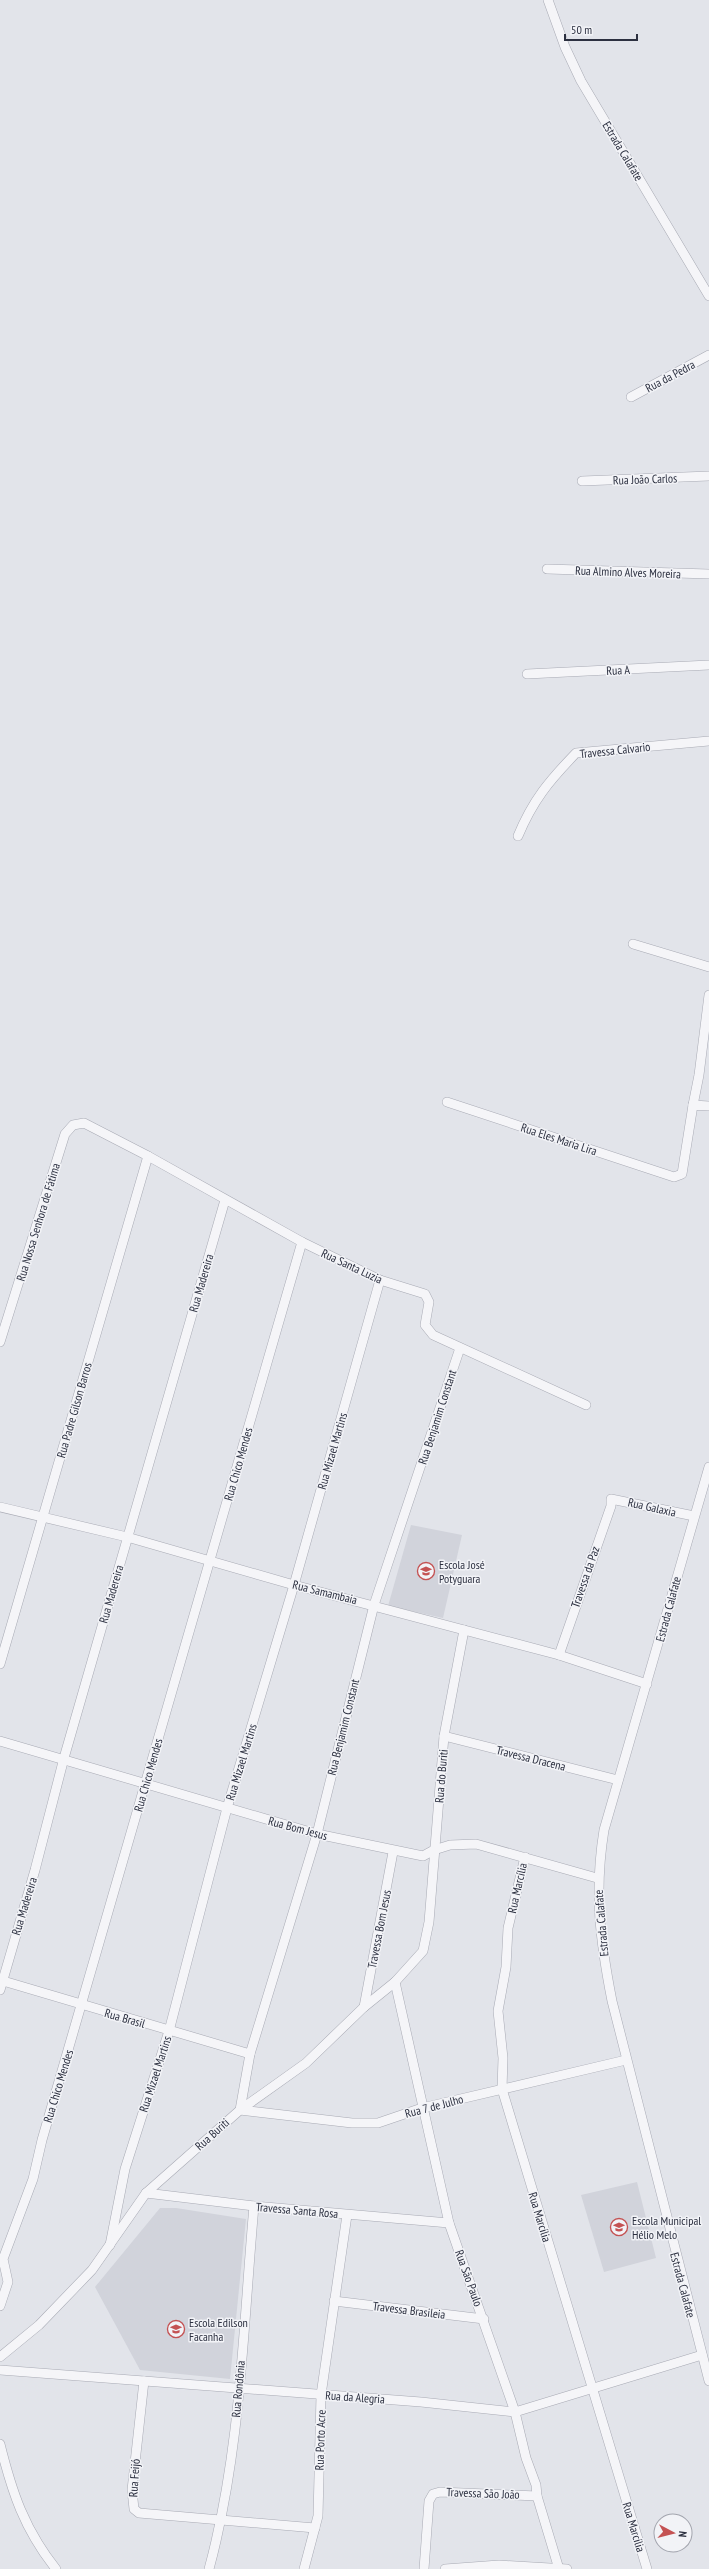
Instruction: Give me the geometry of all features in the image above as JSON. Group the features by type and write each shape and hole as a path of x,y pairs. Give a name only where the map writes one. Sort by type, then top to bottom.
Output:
{"street":[{"name":"Estrada Calafate","path":"548,0 565,47 581,81 709,296"},
{"name":"Rua da Pedra","path":"631,397 709,355"},
{"name":"Rua João Carlos","path":"582,481 709,476"},
{"name":"Rua Almino Alves Moreira","path":"547,569 709,574"},
{"name":"Rua A","path":"527,674 709,665"},
{"name":"Travessa Calvario","path":"518,836 530,808 550,780 576,753 709,741"},
{"path":"633,944 709,967"},
{"path":"709,995 699,1075 693,1105 709,1106"},
{"name":"Rua Eles Maria Lira","path":"447,1102 671,1177 682,1174 693,1105"},
{"name":"Rua Nossa Senhora de Fátima","path":"0,1342 65,1134 73,1124 84,1124 94,1127"},
{"name":"Rua Santa Luzia","path":"94,1127 302,1242 380,1280 425,1294 429,1302 424,1325 433,1335 586,1405"},
{"name":"Rua Padre Gilson Barros","path":"0,1664 44,1518 148,1156"},
{"name":"Rua Madereira","path":"0,1984 35,1870 64,1758 225,1200"},
{"name":"Rua Chico Mendes","path":"0,2306 8,2282 3,2258 33,2179 42,2140 302,1242"},
{"name":"Rua Mizael Martins","path":"110,2246 125,2169 169,2031 227,1808 294,1585 380,1280"},
{"name":"Rua Benjamim Constant","path":"240,2110 250,2054 317,1834 374,1605 460,1348"},
{"name":"Estrada Calafate","path":"709,1468 604,1830 597,1878 603,1955 626,2060 709,2381"},
{"name":"Rua Galaxia","path":"610,1499 694,1516"},
{"name":"Travessa da Paz","path":"559,1655 611,1506 610,1499"},
{"name":"Rua Samambaia","path":"0,1507 127,1537 294,1585 559,1655 647,1684"},
{"name":"Rua do Buriti","path":"429,1922 444,1736 464,1630"},
{"name":"Travessa Dracena","path":"444,1736 618,1780"},
{"name":"Rua Bom Jesus","path":"0,1741 64,1758 317,1834 393,1852 424,1856 434,1850 460,1844 476,1844 597,1878"},
{"name":"Travessa Bom Jesus","path":"364,2007 393,1852"},
{"name":"Rua Marcília","path":"525,1857 508,1928 506,1967 498,2011 504,2058 502,2089 591,2389 647,2569"},
{"name":"Rua Buriti","path":"0,2357 39,2325 92,2270 146,2193 240,2110 306,2063 364,2007 395,1982 422,1951 429,1922"},
{"name":"Rua São Paulo","path":"395,1982 422,2108 449,2223 484,2319 515,2412 526,2458 536,2485 537,2496 559,2569"},
{"name":"Rua Brasil","path":"0,1984 250,2054"},
{"name":"Rua 7 de Julho","path":"240,2110 352,2123 378,2123 422,2108 626,2060"},
{"name":"Travessa Santa Rosa","path":"146,2193 254,2206 449,2223"},
{"name":"Rua Rondônia","path":"209,2569 222,2521 231,2470 254,2206"},
{"name":"Rua Porto Acre","path":"304,2569 315,2528 321,2395 347,2215"},
{"name":"Travessa Brasileia","path":"334,2301 484,2319"},
{"name":"Rua da Alegria","path":"0,2370 421,2402 515,2412 702,2355"},
{"name":"Rua Feijó","path":"144,2381 132,2490 134,2509 139,2513 315,2528"},
{"path":"0,2444 9,2482 19,2512 56,2569"},
{"name":"Travessa São João","path":"424,2569 429,2500 433,2494 440,2492 537,2496"},
{"path":"445,2569 499,2565 567,2569"}],"shaded area":[{"name":"Escola José Potyguara","path":"411,1525 462,1535 443,1618 388,1606"},
{"name":"Escola Municipal Hélio Melo","path":"637,2182 656,2258 604,2272 581,2195"},
{"name":"Escola Edilson Facanha","path":"160,2208 176,2208 246,2219 230,2379 140,2370 95,2287"}],"place":[{"name":"Escola José Potyguara","path":"426,1571"},
{"name":"Escola Municipal Hélio Melo","path":"619,2227"},
{"name":"Escola Edilson Facanha","path":"176,2329"}]}
